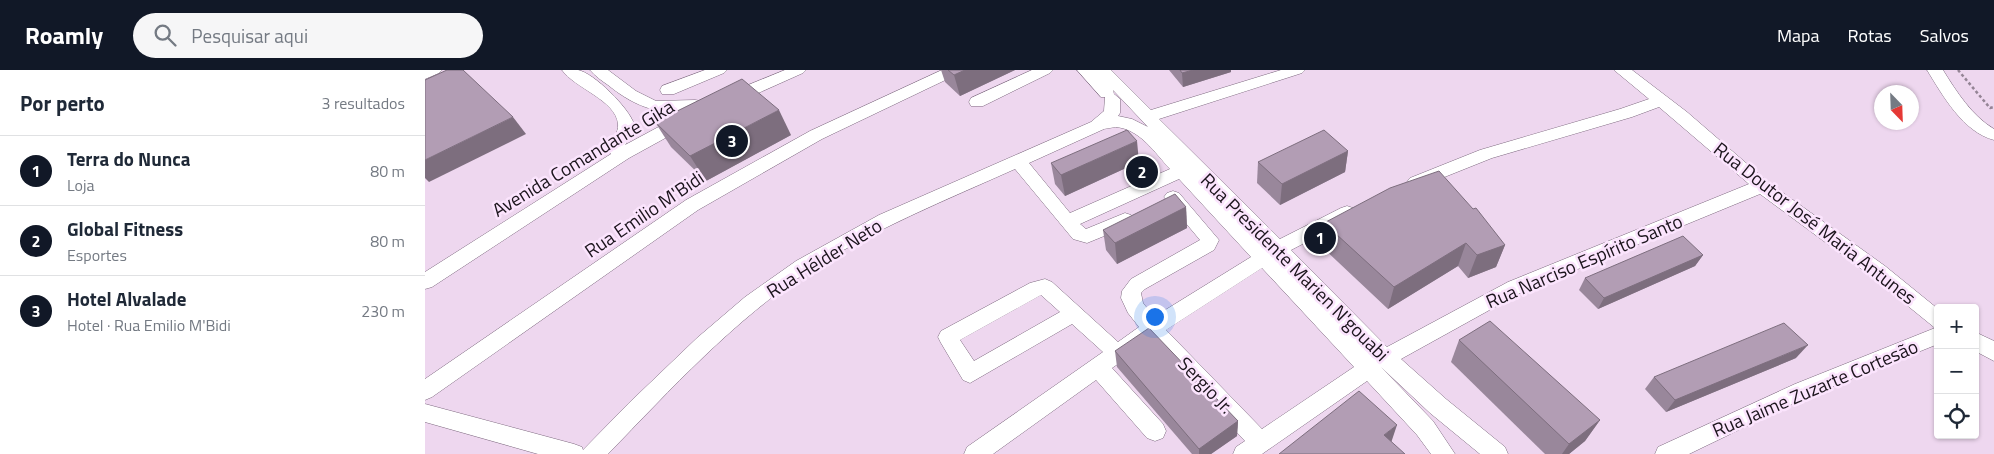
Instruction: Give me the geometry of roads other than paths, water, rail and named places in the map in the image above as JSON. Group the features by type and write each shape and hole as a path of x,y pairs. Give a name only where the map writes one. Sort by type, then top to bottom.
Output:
{"street":[{"path":"425,74 434,70"},
{"path":"570,70 610,100 624,117 626,124 624,132 615,149"},
{"path":"598,70 641,101 651,105 708,105"},
{"path":"669,90 719,70"},
{"name":"Avenida Comandante Gika","path":"425,282 623,154 708,105 777,70"},
{"name":"Avenida Comandante Gika","path":"425,266 659,122 798,70"},
{"name":"Rua Emilio M'Bidi","path":"425,391 692,205 816,135 955,70"},
{"path":"977,102 1045,70"},
{"name":"Rua Presidente Marien N'gouabi","path":"1085,70 1112,98 1145,124 1377,363 1444,454"},
{"name":"Rua Presidente Marien N'gouabi","path":"1102,70 1182,171 1196,186 1271,253"},
{"path":"1145,124 1274,73 1297,70"},
{"name":"Rua Doutor José Maria Antunes","path":"1622,70 1661,100 1762,186 1878,271 1934,318"},
{"path":"1935,70 1945,86 1979,126 1994,135"},
{"name":"Rua Hélder Neto","path":"1097,126 1113,113 1112,98"},
{"path":"1403,187 1486,154 1626,113 1661,100"},
{"name":"Rua Hélder Neto","path":"593,454 670,376 777,283 856,235 885,220 1097,126 1119,121 1145,124"},
{"path":"1018,162 1079,234 1091,235 1139,213"},
{"path":"1067,222 1182,171"},
{"path":"1156,205 1196,186"},
{"name":"Rua Narciso Espírito Santo","path":"1252,448 1377,363 1515,287 1762,186"},
{"name":"Sergio Jr.","path":"1173,197 1210,240 1207,245 1138,284 1132,291 1131,298 1135,307 1152,329 1252,448"},
{"path":"975,454 1152,329 1271,253 1364,205"},
{"path":"1074,313 970,374 947,337 1037,288 1045,287 1074,313 1117,353"},
{"name":"Rua Jaime Zuzarte Cortesão","path":"1666,454 1802,390 1934,337"},
{"path":"1979,343 1994,352"},
{"name":"Rua Presidente Marien N'gouabi","path":"1377,363 1438,406 1497,454"},
{"path":"1098,366 1155,430"},
{"path":"425,413 574,454"}],"place":[{"name":"Hotel Alvalade","path":"732,141"},
{"name":"Global Fitness","path":"1142,172"},
{"name":"Terra do Nunca","path":"1320,238"}]}
